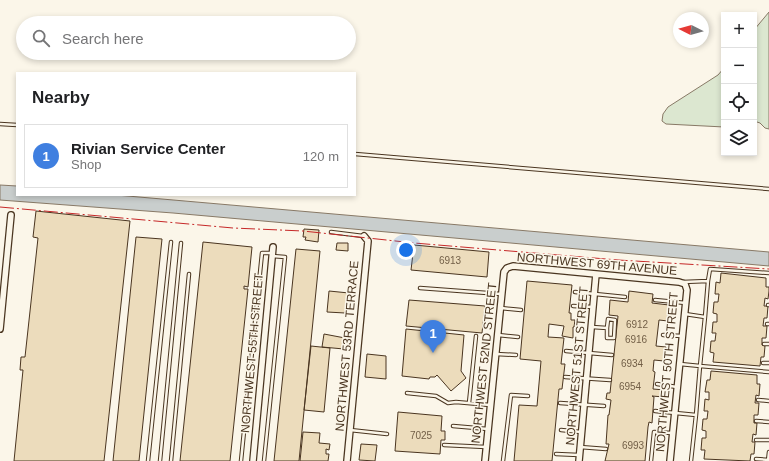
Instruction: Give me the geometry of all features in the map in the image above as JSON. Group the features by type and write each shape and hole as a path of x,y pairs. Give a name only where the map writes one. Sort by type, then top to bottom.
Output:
{"street":[{"path":"0,329 10,215"},
{"name":"NORTHWEST 53RD TERRACE","path":"347,461 368,241 364,236"},
{"name":"NORTHWEST 55TH STREET","path":"253,461 272,252"},
{"name":"NORTHWEST 69TH AVENUE","path":"507,268 513,266 682,283"},
{"name":"NORTHWEST 52ND STREET","path":"485,461 504,272 507,268"},
{"name":"NORTHWEST 51ST STREET","path":"579,458 596,274"},
{"name":"NORTHWEST 50TH STREET","path":"670,461 688,290 682,283"}],"lane":[{"path":"0,124 16,125"},
{"path":"356,154 769,189"},
{"path":"331,232 364,236"},
{"path":"148,461 171,242"},
{"path":"160,461 181,243"},
{"path":"241,461 262,253 272,252 285,257 264,461"},
{"path":"691,461 710,269 769,273"},
{"path":"171,461 189,274"},
{"path":"682,283 708,281"},
{"path":"420,288 502,294"},
{"path":"575,292 625,297"},
{"path":"655,300 686,303"},
{"path":"573,306 593,307"},
{"path":"500,308 521,310"},
{"path":"685,314 705,317"},
{"path":"608,319 616,320 614,338 607,338 607,328 608,319"},
{"path":"591,327 607,328"},
{"path":"498,335 518,337"},
{"path":"663,335 683,336"},
{"path":"469,403 476,336"},
{"path":"764,344 769,344"},
{"path":"566,351 612,355"},
{"path":"496,354 516,355"},
{"path":"763,363 769,363"},
{"path":"680,364 769,372"},
{"path":"565,377 610,380"},
{"path":"657,384 678,387"},
{"path":"407,393 436,396 448,404 469,403 491,405"},
{"path":"503,461 511,395 528,396"},
{"path":"758,400 769,400"},
{"path":"560,403 604,406"},
{"path":"655,411 696,415"},
{"path":"756,421 769,422"},
{"path":"453,426 488,429"},
{"path":"350,430 387,434"},
{"path":"561,430 581,432"},
{"path":"651,461 654,432 673,433"},
{"path":"756,440 769,440"},
{"path":"444,445 487,447"},
{"path":"580,447 606,449"},
{"path":"756,459 768,460 769,452"},
{"path":"556,454 579,458"}],"green space":[{"path":"769,12 769,129 757,122 757,26"},
{"path":"721,72 721,127 666,124 662,121 663,114 668,107 718,75"}],"shaded area":[{"path":"0,185 16,186 16,196 127,196 769,252 769,266 173,213 0,200"}],"building":[{"path":"36,211 130,221 104,461 14,461 23,370 20,370 21,357 25,357 38,238 33,237"},
{"path":"304,229 319,230 318,242 305,240 306,237 303,237"},
{"path":"136,237 162,239 139,461 113,461"},
{"path":"203,242 252,247 248,287 244,286 244,289 248,289 230,461 180,461"},
{"path":"337,243 348,243 348,251 336,250"},
{"path":"414,245 489,252 487,277 411,270"},
{"path":"296,249 320,251 299,461 274,461"},
{"path":"721,273 766,278 766,287 769,287 769,291 768,299 765,298 764,306 768,306 767,318 764,318 763,326 767,326 766,338 762,338 762,345 765,346 764,357 761,357 760,366 713,362 714,353 710,352 711,341 715,341 716,333 712,333 713,322 717,322 717,314 713,313 714,302 718,302 719,294 715,294 716,282 720,283"},
{"path":"527,281 572,285 569,313 571,313 571,320 575,320 573,327 573,338 562,336 564,326 549,324 548,337 564,338 561,364 565,364 562,389 559,389 552,461 514,461 519,405 537,406 541,361 520,359"},
{"path":"329,291 349,293 345,313 327,312"},
{"path":"629,291 653,294 652,303 669,305 668,321 659,320 656,346 666,347 665,359 664,361 654,360 653,371 655,372 653,389 665,390 664,397 652,396 654,397 652,423 649,422 648,427 645,461 605,461 609,444 606,444 608,415 611,400 606,399 607,393 610,393 618,316 609,315 610,300 628,302"},
{"path":"409,300 485,306 482,333 406,326"},
{"path":"406,329 464,335 461,371 466,378 451,391 437,375 435,377 430,377 429,379 402,376"},
{"path":"324,334 345,338 344,349 322,347"},
{"path":"311,346 330,348 324,412 304,410"},
{"path":"367,354 386,356 386,379 365,377"},
{"path":"711,371 757,375 757,384 760,384 759,396 756,395 755,403 759,403 758,415 754,415 754,423 757,423 756,435 753,434 752,442 755,442 754,454 751,454 750,461 704,459 705,450 701,450 702,438 706,438 706,431 702,430 703,419 707,419 708,411 704,411 705,399 709,400 709,392 705,392 707,380 710,380"},
{"path":"398,412 442,416 441,431 445,431 445,440 441,440 440,454 395,451"},
{"path":"303,432 320,433 319,443 330,444 329,450 326,449 326,454 329,454 328,461 300,461"},
{"path":"361,444 377,445 375,461 359,460"}],"power":[{"path":"0,207 233,228 303,231 414,243 618,260 769,269"}],"place":[{"name":"Rivian Service Center","path":"433,353"}]}
